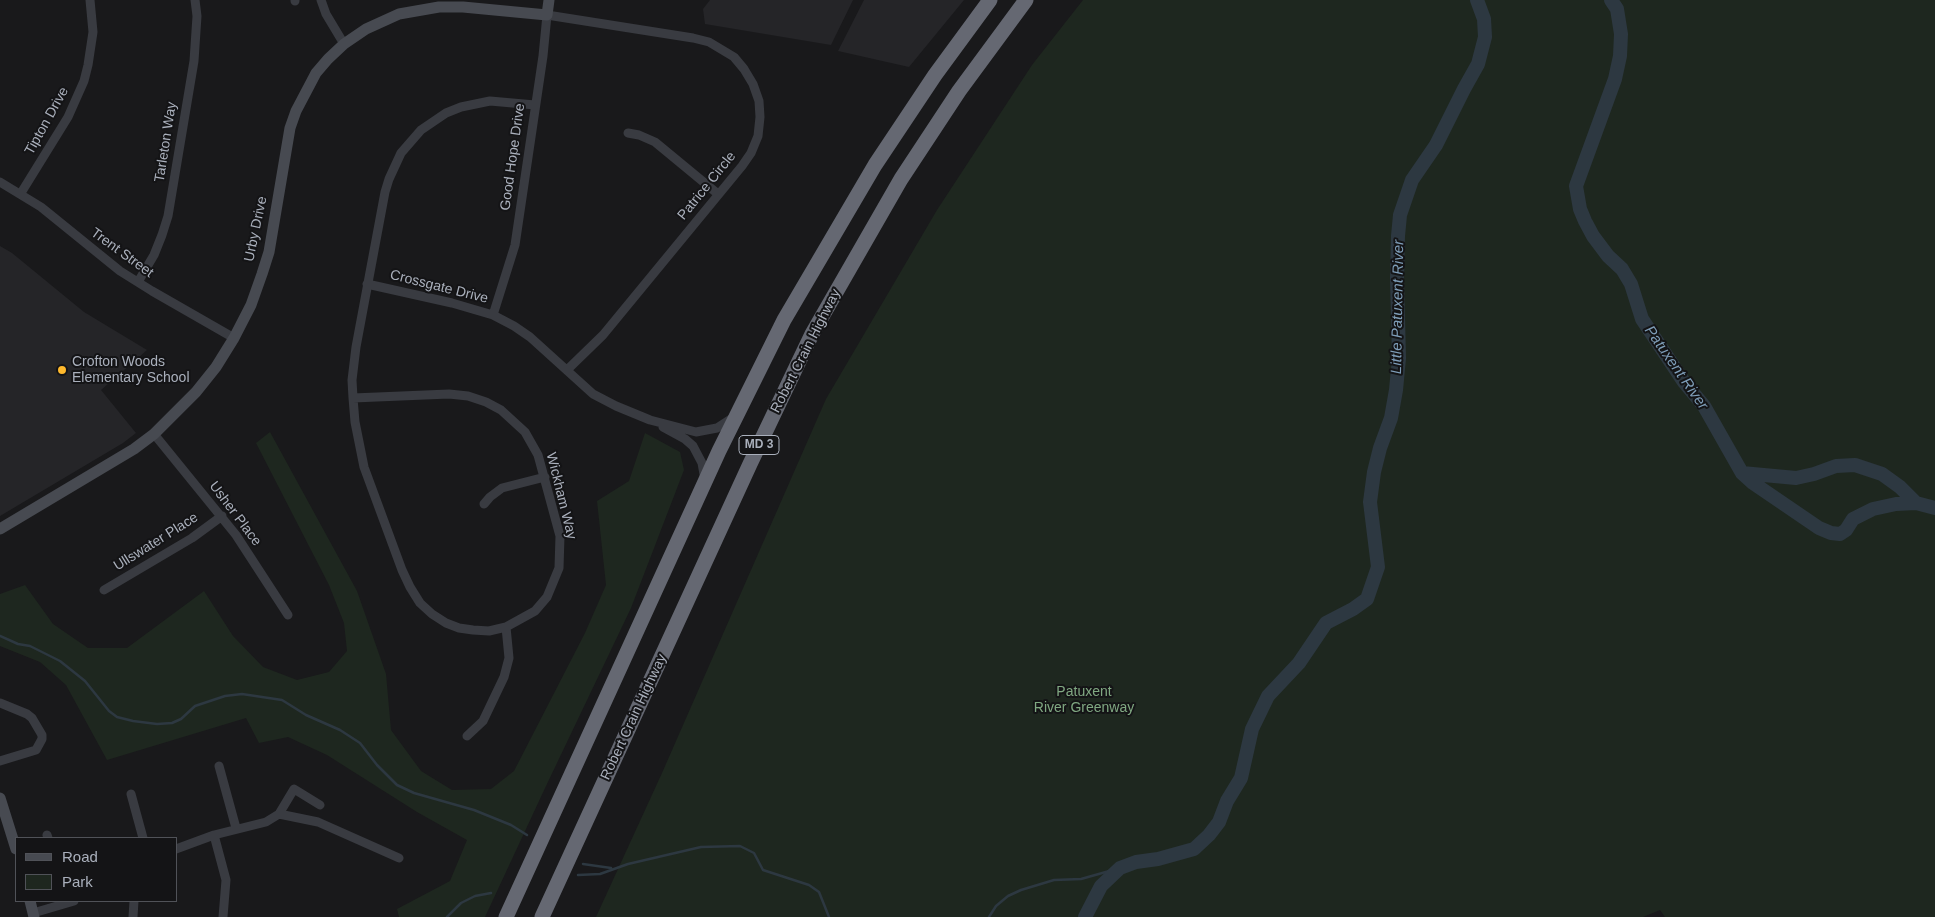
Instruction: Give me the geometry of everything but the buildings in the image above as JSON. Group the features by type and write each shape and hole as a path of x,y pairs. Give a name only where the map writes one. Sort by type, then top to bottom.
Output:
{"highway":[{"name":"MD 3","path":"506,917 705,481 800,291 875,164 935,75 990,0"},
{"name":"Robert Crain Highway","path":"542,917 812,334 901,180 959,91 1026,0"}],"street":[{"name":"Tipton Drive","path":"21,193 68,117 84,81 90,57 93,32 90,0"},
{"name":"Tarleton Way","path":"138,282 154,255 168,216 194,61 197,16 195,0"},
{"path":"321,0 326,14 344,44"},
{"name":"Good Hope Drive","path":"493,315 515,245 536,105 549,0"},
{"name":"Urby Drive","path":"0,529 134,449 154,434 196,392 234,338 251,305 268,252 290,128 296,111 316,73 344,44 382,20 418,9 463,7 547,15"},
{"name":"Patrice Circle","path":"547,15 709,42 734,57 744,69 753,84 759,101 760,117 758,136 751,152 603,335 567,370"},
{"name":"Wickham Way","path":"353,398 449,394 468,396 486,402 501,410 525,432 538,454 560,536 559,568 547,597 535,611 506,627 489,631 459,628 446,623 420,603 402,570 364,467 358,443 353,398 353,362 389,179 409,142 433,120 446,113 476,103 506,101 536,105"},
{"path":"628,133 639,135 655,142 718,194"},
{"name":"Trent Street","path":"0,182 42,207 104,258 138,282 234,338"},
{"name":"Crossgate Drive","path":"368,284 452,303 493,315 514,326 530,337 592,394 650,420 685,439 693,446 702,463 705,481"},
{"name":"Crossgate Drive","path":"650,420 696,432 717,428 736,417"},
{"name":"Usher Place","path":"154,434 222,516 248,551 288,615"},
{"path":"484,504 502,488 545,477"},
{"name":"Ullswater Place","path":"104,590 192,538 222,516"},
{"path":"467,736 487,715 504,677 509,658 506,627"},
{"path":"0,703 27,714 37,726 42,739 36,750 0,761"},
{"path":"219,766 236,828"},
{"path":"178,848 236,828 266,822 279,814 294,789 320,805"},
{"path":"131,794 143,837"},
{"path":"0,798 15,846"},
{"path":"279,814 318,822 399,858"},
{"path":"214,835 226,880 223,917"},
{"path":"30,902 34,915 71,902"},
{"path":"132,917 134,902"}],"shaded area":[{"path":"710,0 853,0 831,45 705,24 703,9"},
{"path":"864,0 964,0 909,67 838,51"},
{"name":"Crofton Woods Elementary School","path":"0,246 12,253 84,312 147,350 101,390 136,433 123,443 0,516"}],"green space":[{"name":"Patuxent River Greenway","path":"1083,0 1935,0 1935,917 1665,917 1660,910 1643,917 596,917 662,773 826,399 937,210 1032,65"},
{"path":"270,432 357,591 386,674 391,730 421,771 452,790 491,789 514,771 585,633 606,585 597,501 629,481 645,433 680,452 684,470 631,608 485,917 399,917 397,909 450,881 467,840 417,812 327,755 288,737 259,743 246,718 107,760 66,685 40,662 0,646 0,594 25,585 53,624 88,648 127,648 204,591 233,636 263,667 297,680 329,672 347,651 344,623 329,585 256,443"}],"waterway":[{"name":"Little Patuxent River","path":"1085,917 1101,886 1120,868 1136,862 1158,859 1194,849 1209,835 1219,822 1227,801 1241,778 1252,729 1268,696 1299,663 1326,623 1353,609 1367,599 1378,567 1370,502 1374,472 1391,418 1399,358 1397,278 1400,215 1412,180 1436,145 1478,64 1485,37 1484,19 1477,0"},
{"name":"Patuxent River","path":"1611,0 1617,9 1621,34 1620,56 1615,79 1576,186 1580,209 1585,221 1593,236 1608,256 1622,269 1631,284 1642,319 1684,382 1704,406 1742,473 1753,483 1819,528 1831,533 1840,534 1846,530 1853,519 1873,509 1896,504 1916,503 1935,508"},
{"path":"1742,473 1796,478 1836,466 1855,465 1882,474 1900,487 1916,503"},
{"path":"0,636 18,644 30,646 60,661 85,681 109,711 117,717 133,721 157,724 172,723 181,719 195,706 225,696 242,694 282,700 306,715 340,730 360,743 377,765 397,785 414,793 474,810 511,825 527,835"},
{"path":"578,875 600,874 628,864 701,847 740,846 754,853 763,870 809,885 819,892 829,917"},
{"path":"583,864 611,868"},
{"path":"989,917 996,906 1008,896 1021,890 1054,880 1081,879 1120,868"},
{"path":"447,917 461,903 475,896 491,893"}],"place":[{"name":"Crofton Woods Elementary School","path":"62,370"}]}
